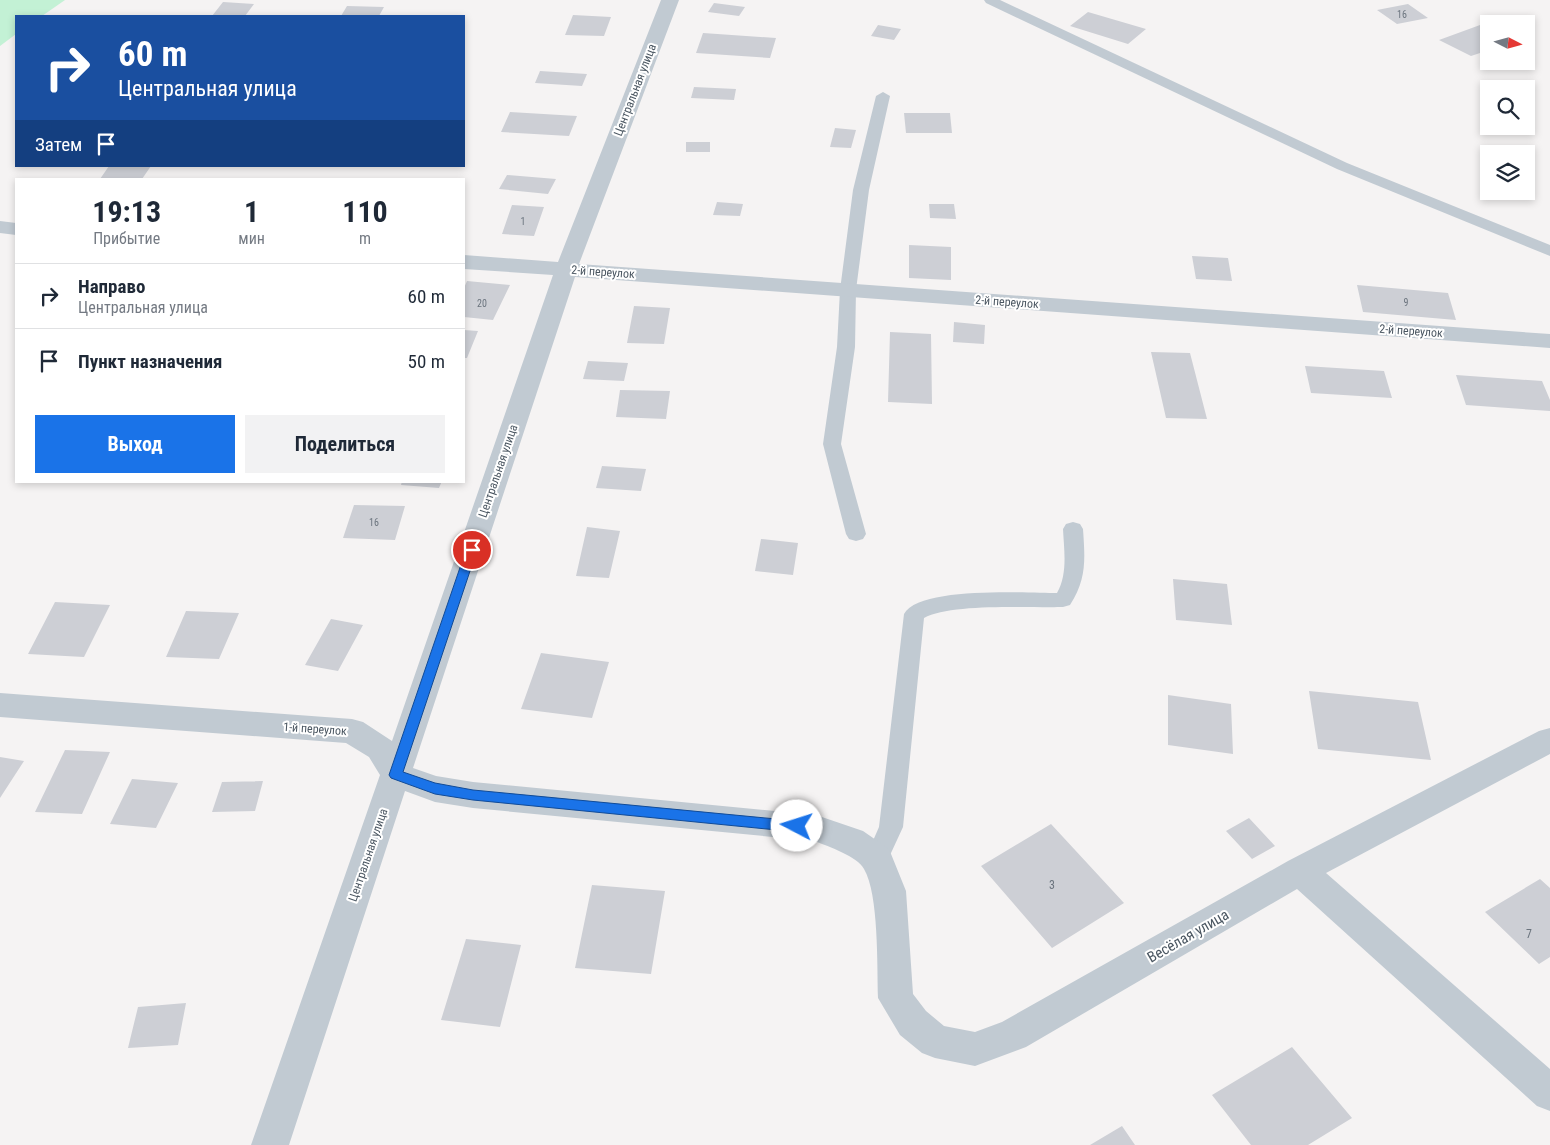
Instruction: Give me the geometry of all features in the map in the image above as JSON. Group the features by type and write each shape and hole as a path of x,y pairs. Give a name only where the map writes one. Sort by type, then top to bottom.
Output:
{"street":[{"name":"Центральная улица","path":"270,1145 566,270 670,0"},
{"path":"0,228 15,229"},
{"name":"2-й переулок","path":"465,262 1550,341"},
{"name":"1-й переулок","path":"0,705 352,731 380,748 396,775"},
{"name":"Весёлая улица","path":"876,859 889,891 896,998 912,1023 935,1041 975,1049 1013,1035 1300,871 1550,740"},
{"path":"396,775 435,789 473,795 816,828 852,841 876,859"},
{"path":"1300,871 1550,1093"}],"lane":[{"path":"990,0 1342,166 1550,251"},
{"path":"856,534 832,444 846,347 848,290 862,190 884,96"},
{"path":"876,859 891,826 914,614 928,606 964,601 1063,600 1070,592 1075,570 1073,529"}],"green space":[{"path":"0,0 65,0 43,15 15,15 15,35 0,46"}],"building":[{"path":"223,2 254,4 246,15 213,15"},
{"path":"714,3 745,7 739,16 708,12"},
{"path":"1408,4 1428,18 1397,24 1377,10"},
{"path":"347,6 384,7 380,15 342,15"},
{"path":"1088,12 1146,29 1128,44 1070,26"},
{"path":"573,15 611,17 604,36 565,35"},
{"path":"878,25 901,29 894,40 871,36"},
{"path":"1480,25 1480,53 1471,56 1439,40"},
{"path":"703,33 776,38 770,58 696,53"},
{"path":"540,71 587,74 582,86 535,83"},
{"path":"694,87 736,89 734,100 691,98"},
{"path":"510,112 577,116 569,136 501,132"},
{"path":"904,113 950,113 952,133 906,133"},
{"path":"835,128 856,130 851,148 830,147"},
{"path":"686,142 710,142 710,152 686,152"},
{"path":"108,167 150,167 143,178 101,178"},
{"path":"507,175 556,179 548,194 499,189"},
{"path":"717,202 743,204 740,216 713,215"},
{"path":"929,204 954,204 956,219 930,218"},
{"path":"512,205 544,207 534,236 502,234"},
{"path":"909,245 951,247 951,280 909,278"},
{"path":"1192,256 1228,258 1232,281 1196,279"},
{"path":"467,281 510,285 493,320 465,317 465,286"},
{"path":"1357,285 1448,293 1456,320 1363,312"},
{"path":"634,306 670,308 664,344 627,343"},
{"path":"954,322 985,325 984,344 953,342"},
{"path":"465,330 478,331 467,358 465,358"},
{"path":"890,332 931,334 932,404 888,402"},
{"path":"1151,352 1190,353 1207,419 1166,418"},
{"path":"588,361 628,363 624,381 583,379"},
{"path":"1305,366 1384,371 1392,398 1311,393"},
{"path":"1456,375 1542,381 1550,400 1550,411 1466,405"},
{"path":"620,390 670,391 666,419 616,417"},
{"path":"602,466 646,469 641,491 596,488"},
{"path":"402,483 441,483 439,488 401,485"},
{"path":"354,505 405,506 395,540 343,538"},
{"path":"587,527 620,531 609,578 576,576"},
{"path":"761,539 798,543 793,575 755,571"},
{"path":"1173,579 1227,584 1232,625 1176,620"},
{"path":"55,602 110,605 84,657 28,654"},
{"path":"186,611 239,613 219,659 166,657"},
{"path":"331,619 363,625 338,671 305,665"},
{"path":"541,653 609,662 592,718 521,709"},
{"path":"1309,691 1418,702 1431,760 1318,749"},
{"path":"1168,695 1231,704 1233,754 1168,745"},
{"path":"65,750 110,752 82,814 35,812"},
{"path":"0,757 24,761 0,798"},
{"path":"132,779 178,783 156,828 110,824"},
{"path":"263,781 255,811 212,812 222,782"},
{"path":"1249,818 1275,846 1252,859 1226,831"},
{"path":"1051,824 1124,903 1052,948 981,866"},
{"path":"1540,879 1550,888 1550,957 1539,964 1485,912"},
{"path":"592,885 665,891 651,974 575,968"},
{"path":"466,939 521,945 500,1027 441,1020"},
{"path":"186,1003 178,1045 128,1048 138,1007"},
{"path":"1292,1047 1352,1118 1308,1145 1251,1145 1212,1095"},
{"path":"1122,1126 1135,1145 1090,1145"}],"route":[{"path":"472,550 396,775 435,789 473,795 797,826"}]}
